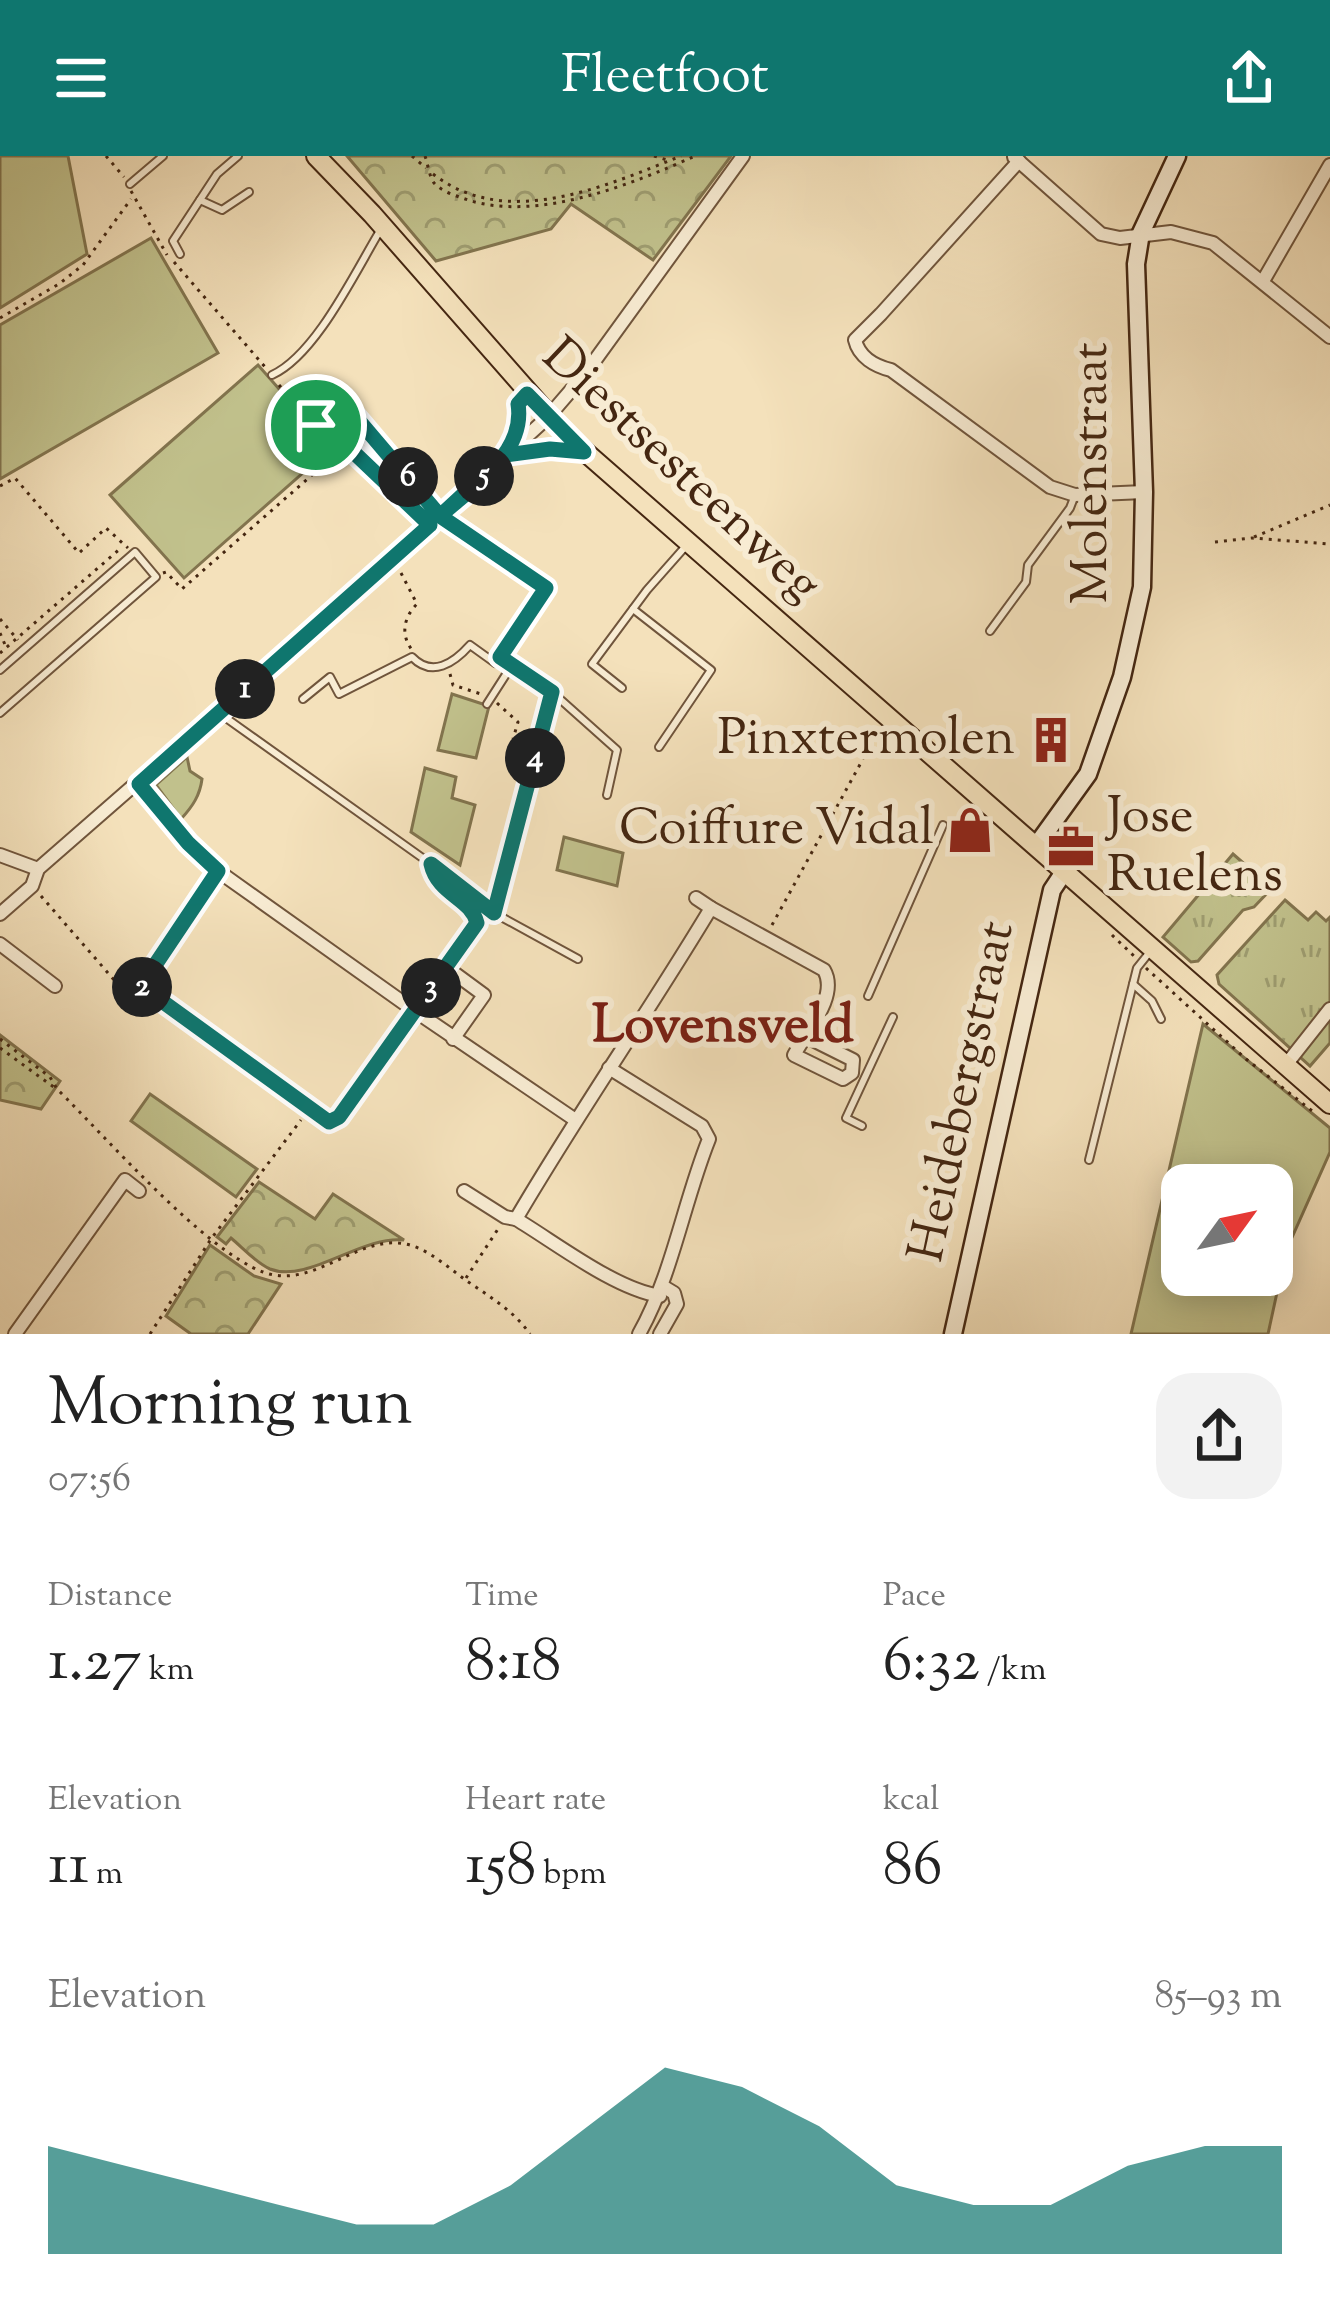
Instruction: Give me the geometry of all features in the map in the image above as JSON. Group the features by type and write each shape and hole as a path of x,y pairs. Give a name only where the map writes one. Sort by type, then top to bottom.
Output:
{"main road":[{"name":"Diestsesteenweg","path":"316,156 584,452 1036,846 1146,956 1330,1104"},
{"name":"Diestsesteenweg","path":"330,156 377,220"}],"street":[{"path":"0,914 32,886 38,868 139,784 548,417 585,374 743,156"},
{"name":"Molenstraat","path":"1036,846 1079,791 1112,711 1142,587 1144,492 1135,292 1141,233 1177,156"},
{"path":"1144,492 1075,495 1050,487 857,350 855,340 1016,159 1102,234 1120,238 1141,233 1194,236 1213,243 1330,337"},
{"path":"1264,281 1329,168"},
{"path":"344,403 429,501 435,521"},
{"path":"139,784 218,871 574,1119"},
{"path":"0,855 38,868"},
{"path":"218,871 141,986 329,1122 339,1117 477,923"},
{"name":"Heidebergstraat","path":"953,1334 1052,890 1064,872"},
{"path":"696,898 824,970 829,992 794,1055 843,1079 858,1076 852,1060 805,1036"},
{"path":"511,1218 641,1025 711,908"},
{"path":"0,944 55,986"},
{"path":"446,967 484,995 453,1039"},
{"path":"1285,1066 1330,1010"},
{"path":"609,1068 702,1126 709,1139 657,1296 639,1334"},
{"path":"15,1334 125,1180 140,1191"},
{"path":"464,1191 584,1261 657,1296 674,1293 677,1304 660,1334"}],"lane":[{"path":"130,184 163,156"},
{"path":"180,254 173,241 217,174 238,156"},
{"path":"200,200 222,210 249,192"},
{"path":"272,376 291,366 307,347 377,220"},
{"path":"990,632 1026,582 1028,565 1075,495"},
{"path":"303,698 330,677 339,694 412,656 417,664 436,668 448,665 470,646 495,663 500,657 546,588 435,521"},
{"path":"622,688 592,664 687,544"},
{"path":"0,670 134,552 156,577 0,713"},
{"path":"633,609 711,670 659,747"},
{"path":"500,657 552,692 616,750 607,795"},
{"path":"487,704 512,665"},
{"path":"494,913 552,692"},
{"path":"219,713 494,913 578,959"},
{"path":"868,996 943,825"},
{"path":"1089,1160 1132,984 1146,956"},
{"path":"1132,984 1152,1001 1161,1019"},
{"path":"862,1126 846,1118 858,1076 893,1017"}],"path":[{"path":"106,156 130,184 131,197 163,250 316,425 435,521"},
{"path":"412,156 470,196 507,202 586,190 682,156"},
{"path":"425,156 433,182 460,198 522,208 616,187 695,156"},
{"path":"654,156 669,161"},
{"path":"0,318 83,266 131,197"},
{"path":"527,394 518,404 518,422 506,455 550,449 584,452"},
{"path":"316,425 344,403"},
{"path":"156,577 166,572 182,589 346,445"},
{"path":"0,486 14,478 79,553 106,528 134,552"},
{"path":"406,500 429,501"},
{"path":"1252,538 1330,505"},
{"path":"1215,542 1252,538 1330,544"},
{"path":"0,653 123,546"},
{"path":"393,559 417,604 407,614 404,630 407,645 417,656"},
{"path":"0,619 25,648"},
{"path":"0,633 6,648"},
{"path":"448,665 450,675"},
{"path":"518,722 542,734"},
{"path":"765,937 862,759"},
{"path":"431,864 438,884 474,913 477,923"},
{"path":"32,886 122,989 141,986"},
{"path":"1104,926 1146,956 1246,1059 1330,1124"},
{"path":"0,1039 50,1076 57,1089"},
{"path":"0,1048 57,1089 211,1239 256,1270 275,1276 301,1274 391,1243 426,1252 509,1310 530,1334"},
{"path":"150,1334 211,1239 309,1108"},
{"path":"465,1280 511,1218"}],"green space":[{"path":"0,156 68,156 87,254 0,308"},
{"path":"347,156 731,156 653,260 571,204 551,229 436,261"},
{"path":"151,238 218,353 0,479 0,325"},
{"path":"258,365 331,448 184,578 110,495"},
{"path":"452,694 489,706 476,758 438,750"},
{"path":"187,757 190,771 202,779 181,819 156,785"},
{"path":"425,768 456,777 452,798 475,805 460,865 411,832"},
{"path":"564,837 623,853 617,886 557,870"},
{"path":"1233,854 1272,888 1254,907 1243,910 1198,961 1191,962 1163,937"},
{"path":"1285,900 1308,920 1316,912 1326,921 1330,917 1330,1043 1310,1066 1219,984 1217,975"},
{"path":"1203,1024 1330,1128 1330,1152 1293,1235 1293,1164 1170,1164"},
{"path":"0,1035 60,1081 41,1109 0,1100"},
{"path":"150,1094 257,1169 236,1197 131,1121"},
{"path":"259,1182 315,1219 333,1194 404,1240 388,1240 301,1270 270,1269 231,1238 226,1244 217,1237"},
{"path":"1161,1205 1161,1296 1276,1296 1268,1334 1131,1334"},
{"path":"210,1245 254,1276 281,1284 248,1334 191,1334 166,1316"}],"place":[{"name":"Pinxtermolen","path":"1051,740"},
{"name":"Coiffure Vidal","path":"970,830"},
{"name":"Jose Ruelens","path":"1071,847"}],"district":[{"name":"Lovensveld","path":"723,1028"}],"route":[{"path":"316,425 344,403 440,516 506,455 518,422 519,401 527,394 584,452 550,449 506,455 440,516 546,588 500,657 552,692 494,913 431,864 438,884 474,913 477,923 339,1117 329,1122 141,986 218,871 139,784 430,525 346,445 316,425"}]}
